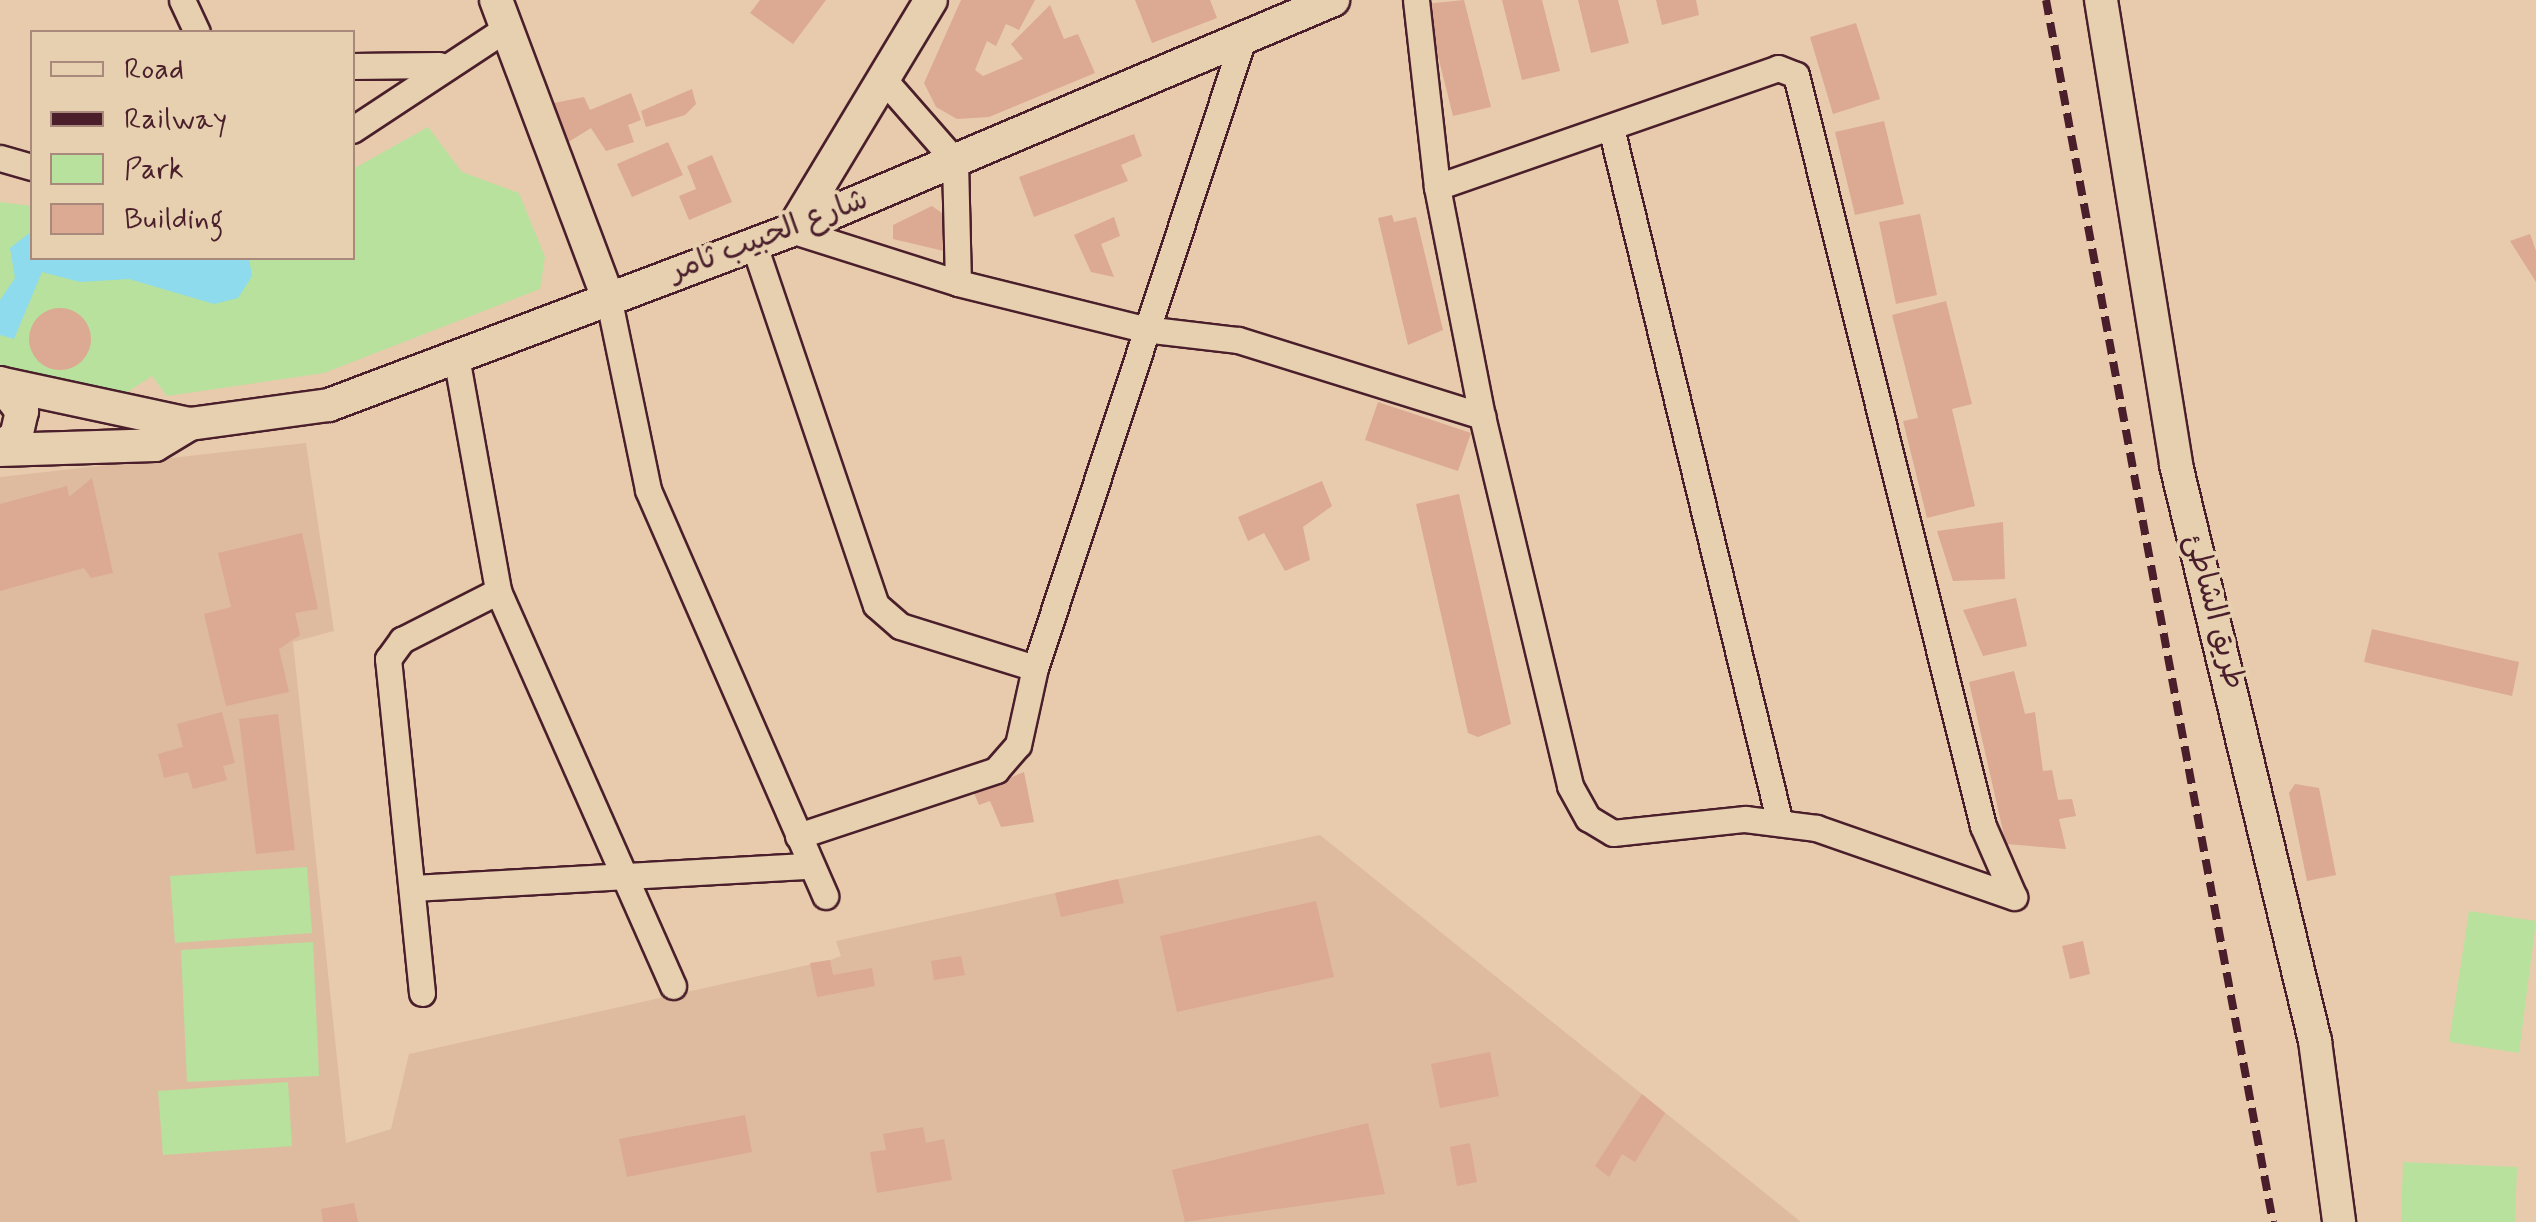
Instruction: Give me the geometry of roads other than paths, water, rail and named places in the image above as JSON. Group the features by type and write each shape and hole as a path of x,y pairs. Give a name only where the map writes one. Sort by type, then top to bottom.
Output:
{"street":[{"path":"182,0 197,30"},
{"path":"931,0 885,81 790,230 958,283 1144,329 1238,340 1482,416"},
{"name":"شارع الحبيب ثامر","path":"190,424 329,405 457,362 790,230 1334,0"},
{"path":"1416,0 1437,186 1482,416 1570,786 1588,818 1613,833 1780,823 1904,853 2014,897 1982,826 1796,75 1778,68 1612,132 1437,186"},
{"name":"طريق الشاطئ","path":"2101,0 2172,446 2315,1041 2339,1222"},
{"path":"355,128 501,15 608,300 648,490 825,896"},
{"path":"798,836 996,770 1018,745 1035,668 1144,329 1244,39"},
{"path":"355,66 439,65"},
{"path":"885,81 955,160 958,283"},
{"path":"1612,132 1780,823"},
{"path":"0,158 30,166"},
{"path":"752,242 876,605 900,626 1035,668"},
{"path":"457,362 498,591 672,986"},
{"path":"2,383 190,424"},
{"path":"0,448 22,420 2,383"},
{"path":"0,448 155,445 190,424"},
{"path":"422,993 388,659 402,640 498,591"},
{"path":"412,888 810,866"}],"water":[{"path":"30,233 30,260 249,260 252,276 238,298 214,304 129,279 80,282 42,272 14,339 0,335 0,300 15,278 10,248"}],"railway":[{"path":"2046,0 2273,1222"}]}
